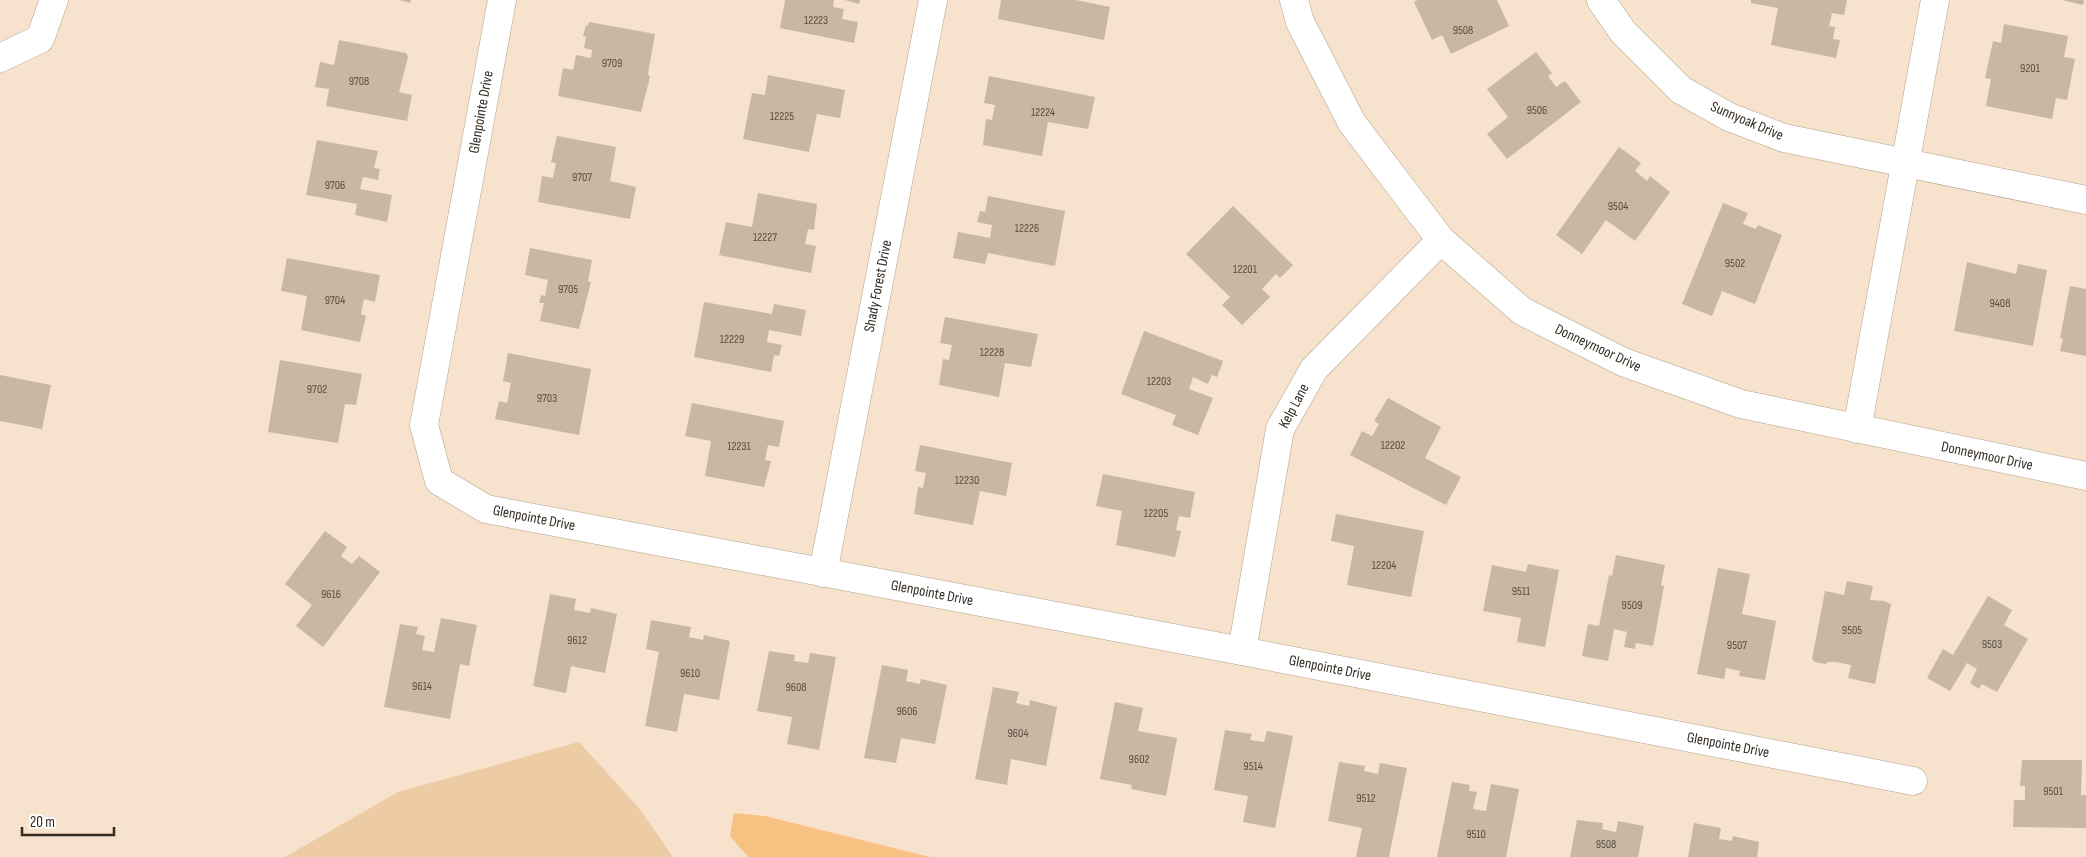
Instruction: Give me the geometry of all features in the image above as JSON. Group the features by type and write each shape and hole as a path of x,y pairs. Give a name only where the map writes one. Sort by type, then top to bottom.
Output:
{"street":[{"path":"0,58 40,39 54,0"},
{"name":"Glenpointe Drive","path":"502,0 424,425 439,481 486,509 1242,651 1913,781"},
{"name":"Shady Forest Drive","path":"823,573 933,0"},
{"name":"Donneymoor Drive","path":"1294,0 1300,22 1352,122 1440,240 1522,311 1623,362 1741,404 2086,476"},
{"name":"Sunnyoak Drive","path":"1601,0 1624,32 1681,90 1730,117 1784,138 2086,200"},
{"path":"1857,429 1935,0"},
{"name":"Kelp Lane","path":"1242,651 1280,429 1314,369 1440,240"}],"shaded area":[{"path":"579,742 639,808 673,857 285,857 398,792"},
{"path":"734,813 765,816 930,857 748,857 730,836"}],"building":[{"path":"399,0 411,0 410,3"},
{"path":"785,0 834,0 833,7 844,9 842,19 858,22 854,43 780,28"},
{"path":"845,0 860,0 859,4"},
{"path":"1001,0 1076,0 1110,7 1104,40 998,19"},
{"path":"1417,0 1497,0 1509,26 1451,54 1442,35 1432,40 1414,2"},
{"path":"1751,0 1847,0 1844,15 1832,13 1829,26 1835,27 1833,39 1840,40 1836,58 1771,45 1778,8 1751,3"},
{"path":"2062,0 2084,0 2083,5"},
{"path":"589,22 655,34 648,74 650,77 641,112 558,96 563,68 573,70 576,55 591,58 592,50 584,48 586,37 583,36 586,25 588,26"},
{"path":"2004,24 2068,36 2064,57 2075,59 2067,100 2056,98 2052,119 1986,106 1991,79 1985,78 1993,41 2001,43"},
{"path":"339,40 406,53 408,57 399,92 412,95 407,121 326,106 329,89 315,87 320,62 334,65"},
{"path":"1536,52 1552,73 1548,76 1556,87 1565,81 1581,102 1507,159 1487,134 1508,117 1487,89"},
{"path":"768,75 845,90 840,118 817,114 809,152 743,139 752,93 765,95"},
{"path":"989,76 1095,97 1088,129 1048,122 1042,156 983,145 986,119 992,120 995,105 984,103"},
{"path":"557,136 616,147 610,181 636,187 630,219 538,202 542,176 553,178 556,163 551,162"},
{"path":"317,140 378,151 374,168 380,169 378,180 363,177 360,189 392,195 387,222 355,215 357,204 306,195"},
{"path":"1619,147 1641,163 1635,171 1647,181 1650,176 1670,192 1635,241 1606,220 1582,254 1556,235"},
{"path":"758,193 817,204 814,230 808,229 805,244 816,246 811,273 719,255 726,222 752,227"},
{"path":"988,196 1065,211 1055,266 988,253 985,264 953,258 958,232 990,238 992,225 977,222 980,211 985,212"},
{"path":"1723,203 1748,213 1743,224 1756,229 1758,225 1782,235 1755,304 1722,291 1712,316 1682,304"},
{"path":"1233,206 1293,265 1280,278 1276,274 1262,289 1270,297 1242,325 1222,305 1230,297 1186,254"},
{"path":"530,248 592,260 588,281 591,282 579,329 540,321 544,303 539,303 541,295 545,296 548,280 525,275"},
{"path":"287,258 380,275 375,302 364,299 361,314 366,316 360,342 301,330 307,296 281,291"},
{"path":"1967,262 2016,274 2018,264 2047,270 2033,346 1954,331"},
{"path":"2070,286 2086,289 2086,356 2060,351 2063,339 2060,338"},
{"path":"704,302 772,314 774,304 806,310 801,336 769,330 767,342 782,345 779,356 774,355 771,372 694,357"},
{"path":"945,317 1038,334 1031,367 1005,363 999,397 939,385 943,359 949,360 952,345 940,343"},
{"path":"1144,331 1223,361 1217,377 1212,375 1208,384 1193,377 1189,389 1213,398 1198,435 1172,425 1176,415 1121,394"},
{"path":"508,353 591,369 579,435 495,419 499,401 507,403 511,383 503,381"},
{"path":"280,360 362,374 356,405 345,404 338,443 268,432"},
{"path":"0,375 51,385 42,429 0,421"},
{"path":"1388,398 1441,427 1425,458 1461,477 1446,505 1350,455 1362,431 1372,436 1379,424 1374,421"},
{"path":"692,403 784,421 779,447 768,445 765,460 771,461 764,487 705,476 711,441 685,436"},
{"path":"920,445 1012,463 1006,496 980,491 973,525 914,514 918,487 923,488 926,473 915,471"},
{"path":"1103,474 1195,492 1190,518 1179,516 1176,530 1181,531 1175,557 1116,545 1122,511 1096,506"},
{"path":"1336,514 1424,531 1411,597 1347,585 1354,546 1331,541"},
{"path":"325,531 347,547 341,556 352,564 359,556 380,572 323,647 296,626 312,605 285,584"},
{"path":"1616,555 1665,565 1661,585 1664,586 1653,646 1636,643 1635,649 1624,647 1627,632 1614,629 1608,661 1582,656 1588,624 1599,626 1609,575 1612,576"},
{"path":"1528,564 1559,570 1545,647 1517,642 1521,618 1483,611 1492,565 1526,572"},
{"path":"1718,568 1750,574 1742,614 1776,621 1765,680 1739,676 1740,671 1726,668 1724,679 1697,674"},
{"path":"1847,581 1873,586 1870,600 1884,601 1891,604 1875,684 1848,678 1851,665 1836,662 1825,664 1815,662 1812,659 1825,591 1844,595"},
{"path":"550,594 576,599 574,610 590,613 591,608 617,614 605,673 571,666 566,693 533,686"},
{"path":"1988,596 2012,610 2004,625 2028,639 1997,692 1982,684 1979,689 1970,683 1977,669 1967,663 1950,691 1927,678 1943,649 1953,655"},
{"path":"441,618 477,625 469,666 460,664 450,719 384,707 400,624 418,627 416,634 425,636 422,650 434,652"},
{"path":"651,620 691,627 689,637 703,640 704,635 730,641 719,700 684,694 677,732 645,726 659,652 646,649"},
{"path":"769,651 795,655 794,661 808,663 810,653 836,657 819,750 787,744 792,717 757,711"},
{"path":"882,665 908,670 906,681 920,684 921,679 947,685 935,744 901,738 896,763 864,758"},
{"path":"993,687 1019,692 1016,703 1029,706 1030,700 1057,707 1046,766 1011,759 1007,785 975,779"},
{"path":"1115,702 1143,708 1138,731 1177,738 1166,796 1131,789 1132,785 1100,779"},
{"path":"1225,730 1252,734 1250,740 1264,742 1267,731 1293,736 1275,828 1243,822 1248,796 1214,790"},
{"path":"2022,760 2082,760 2081,795 2086,795 2086,828 2013,827 2014,800 2025,800 2025,786 2020,786"},
{"path":"1339,762 1365,766 1364,771 1378,774 1380,763 1407,768 1389,857 1356,857 1362,828 1328,821"},
{"path":"1452,782 1470,785 1469,791 1477,792 1473,809 1486,811 1491,784 1519,789 1506,857 1437,857"},
{"path":"1577,820 1603,823 1602,829 1616,832 1618,821 1644,826 1638,857 1570,857"},
{"path":"1694,823 1721,828 1719,839 1732,841 1733,836 1759,842 1757,857 1688,857"}]}
